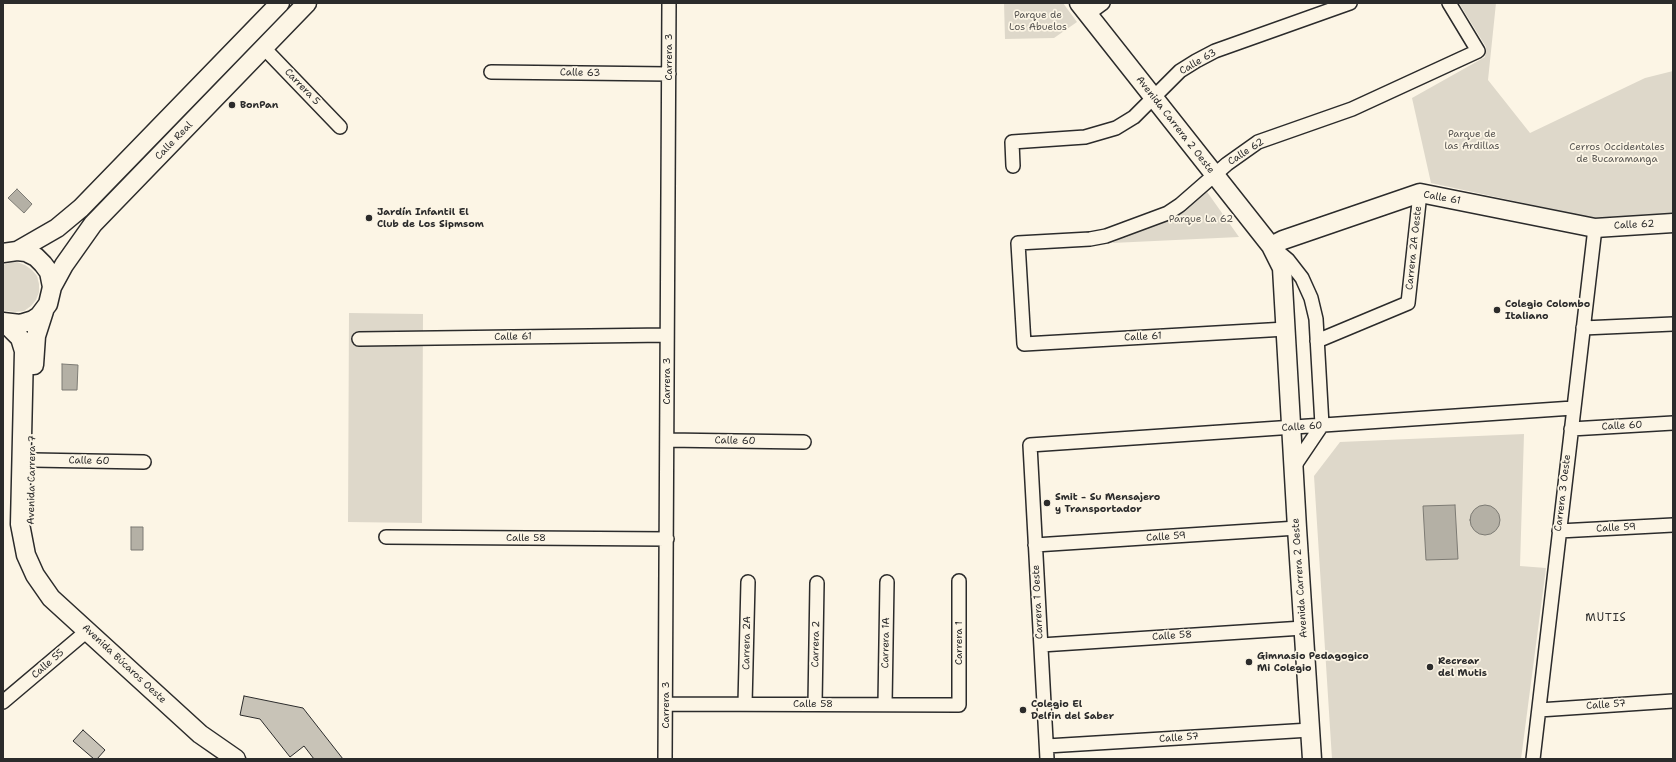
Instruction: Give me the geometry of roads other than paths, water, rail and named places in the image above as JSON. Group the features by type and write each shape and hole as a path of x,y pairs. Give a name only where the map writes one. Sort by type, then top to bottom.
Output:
{"main road":[{"name":"Calle Real","path":"10,252 57,228 77,212 280,3"},
{"name":"Calle Real","path":"44,311 48,304 52,286 64,265 93,224 307,3"},
{"name":"Avenida Carrera 2 Oeste","path":"1083,8 1271,246 1282,268 1312,759"},
{"name":"Calle 61","path":"1271,246 1283,240 1420,193 1595,228"},
{"name":"Calle 62","path":"1595,228 1673,223"},
{"path":"10,252 31,255 43,264 49,272 52,286"},
{"path":"4,323 27,323 39,316 44,311"},
{"name":"Avenida Carrera 7","path":"26,555 32,526 35,345 38,327 44,311"},
{"name":"Avenida Carrera 7","path":"4,323 20,338 24,351 20,524 26,555"},
{"name":"Avenida Búcaros Oeste","path":"26,555 35,575 43,588 52,598 200,734 236,759"}],"street":[{"name":"Carrera 3","path":"665,759 669,3"},
{"path":"1083,8 1103,3"},
{"name":"Calle 63","path":"1013,166 1012,142 1071,139 1099,134 1116,128 1134,117 1180,71 1215,51 1350,3"},
{"name":"Calle 62","path":"1024,344 1018,243 1090,239 1106,236 1174,210 1227,164 1258,142 1352,109 1478,51 1449,3"},
{"name":"Carrera 5","path":"264,48 340,127"},
{"name":"Calle 63","path":"491,72 669,74"},
{"name":"Carrera 2A Oeste","path":"1317,341 1408,303 1420,193"},
{"name":"Carrera 3 Oeste","path":"1533,759 1595,228"},
{"name":"Avenida Carrera 2 Oeste","path":"1271,246 1288,260 1302,278 1311,298 1317,341 1322,426"},
{"path":"1583,328 1673,324"},
{"name":"Calle 61","path":"1024,344 1286,329"},
{"name":"Calle 61","path":"359,339 667,335"},
{"name":"Calle 60","path":"1030,445 1573,408"},
{"name":"Calle 60","path":"1571,429 1673,423"},
{"path":"1294,468 1322,426"},
{"name":"Calle 60","path":"667,440 804,442"},
{"name":"Carrera 1 Oeste","path":"1030,445 1047,753"},
{"name":"Calle 60","path":"33,460 144,462"},
{"name":"Calle 59","path":"1559,531 1673,525"},
{"name":"Calle 59","path":"1035,545 1297,528"},
{"name":"Calle 58","path":"386,537 666,539"},
{"name":"Carrera 1","path":"959,581 959,704"},
{"name":"Carrera 2A","path":"745,704 748,582"},
{"name":"Carrera 1A","path":"885,704 887,582"},
{"name":"Carrera 2","path":"815,704 817,583"},
{"name":"Calle 58","path":"1041,645 1303,628"},
{"name":"Calle 55","path":"6,700 87,631"},
{"name":"Calle 57","path":"1539,710 1673,701"},
{"name":"Calle 58","path":"666,704 959,704"},
{"name":"Calle 57","path":"1047,753 1310,730"}],"place":[{"name":"BonPan","path":"232,105"},
{"name":"Jardín Infantil El Club de Los Sipmsom","path":"369,218"},
{"name":"Colegio Colombo Italiano","path":"1497,310"},
{"name":"Smit - Su Mensajero y Transportador","path":"1047,503"},
{"name":"Gimnasio Pedagogico Mi Colegio","path":"1249,662"},
{"name":"Recrear del Mutis","path":"1430,667"},
{"name":"Colegio El Delfin del Saber","path":"1023,710"}],"district":[{"name":"MUTIS","path":"1606,618"}],"park label":[{"name":"Parque de Los Abuelos","path":"1038,20"},
{"name":"Parque de las Ardillas","path":"1472,140"},
{"name":"Cerros Occidentales de Bucaramanga","path":"1617,152"},
{"name":"Parque La 62","path":"1201,219"}]}
